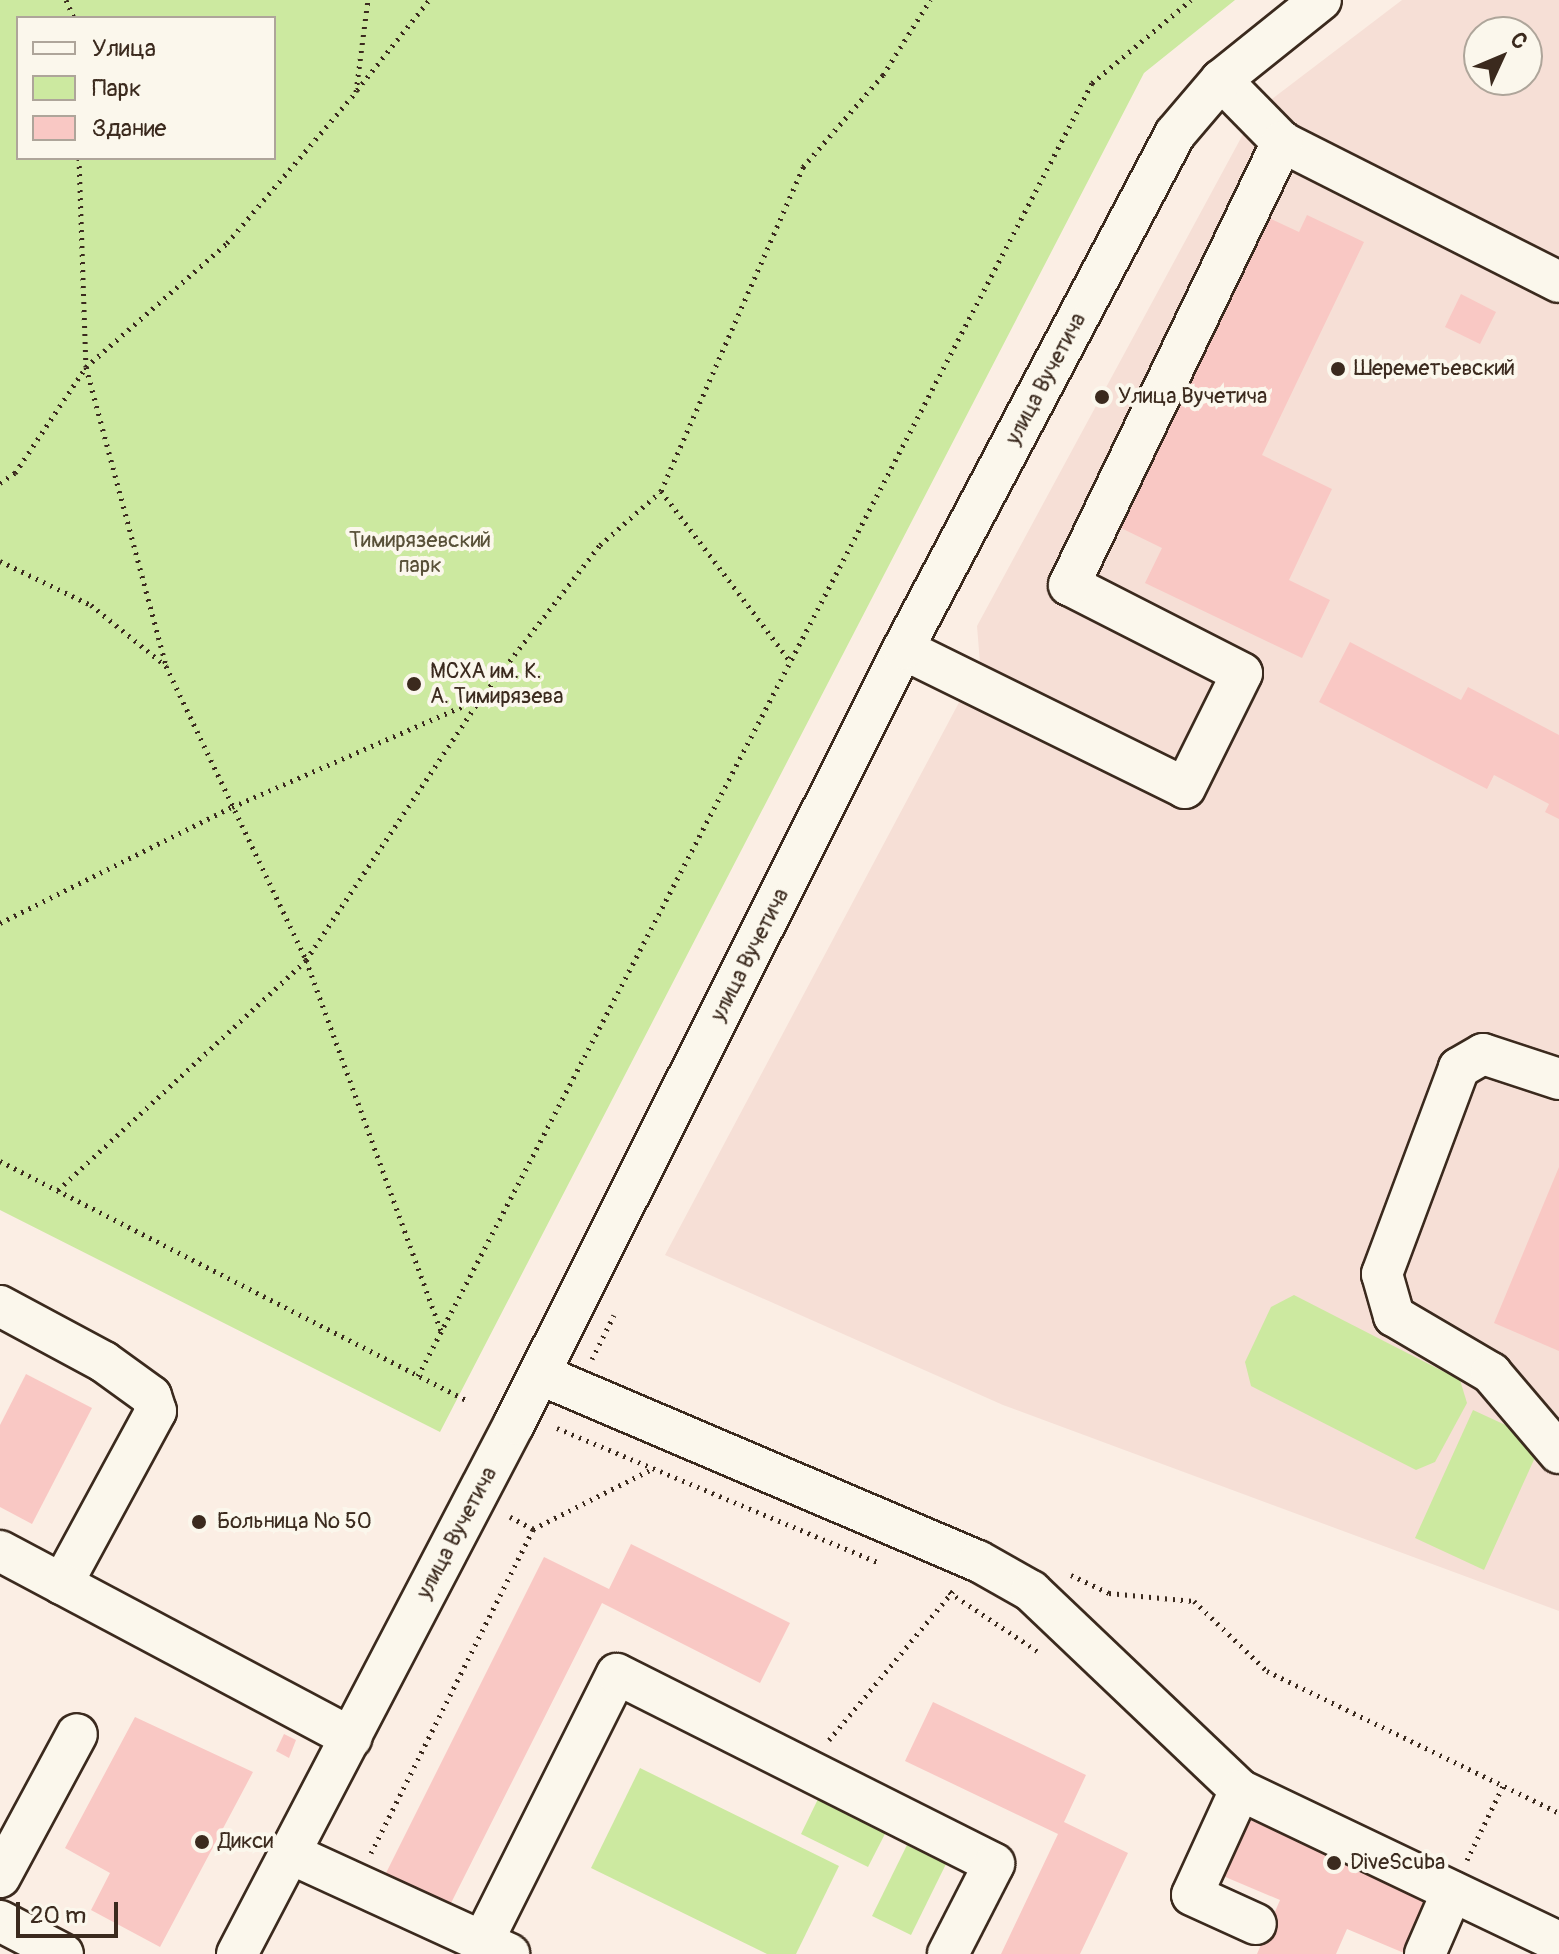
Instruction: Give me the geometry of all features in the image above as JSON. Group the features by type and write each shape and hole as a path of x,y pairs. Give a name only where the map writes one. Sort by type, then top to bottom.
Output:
{"street":[{"name":"улица Вучетича","path":"237,1954 539,1374 903,649 1175,134 1221,80 1321,0"},
{"path":"1221,80 1282,142 1559,282"},
{"path":"903,649 1185,788 1242,673 1069,585 1282,142"},
{"path":"1559,1079 1483,1054 1459,1068 1382,1274 1394,1316 1491,1373 1559,1453"},
{"path":"0,1306 104,1362 151,1396 156,1411 62,1584"},
{"path":"539,1374 978,1561 1031,1591 1240,1790 1559,1942"},
{"path":"0,1551 351,1738"},
{"path":"291,1854 495,1950 617,1674 994,1864 948,1954"},
{"path":"0,1877 77,1734"},
{"path":"1240,1790 1192,1895 1256,1924"},
{"path":"1425,1954 1452,1892"},
{"path":"0,1921 63,1954"}],"path":[{"path":"356,92 368,0"},
{"path":"0,483 15,473 86,367 227,243 356,92 429,0"},
{"path":"58,1190 306,960 480,699 600,545 661,491 803,167 883,75 930,0"},
{"path":"418,1376 1092,83 1191,0"},
{"path":"79,160 86,367 166,666 306,960 441,1331"},
{"path":"661,491 790,661"},
{"path":"0,561 91,605 166,666"},
{"path":"0,923 232,807 480,699"},
{"path":"0,1161 468,1401"},
{"path":"594,1356 608,1363"},
{"path":"557,1428 894,1569"},
{"path":"355,1886 533,1529 654,1468"},
{"path":"510,1517 533,1529"},
{"path":"806,1769 978,1561"},
{"path":"1066,1573 1109,1593 1194,1601 1267,1671 1559,1813"},
{"path":"937,1587 951,1593 1043,1656"},
{"path":"1452,1892 1503,1786"}],"shaded area":[{"path":"1402,0 1559,0 1559,1611 1003,1405 665,1255 980,663 977,626 1255,112"}],"green space":[{"name":"Тимирязевский парк","path":"0,0 1235,0 1144,73 440,1432 0,1210"},
{"path":"1294,1295 1460,1380 1467,1403 1435,1462 1416,1470 1251,1386 1245,1362 1271,1307"},
{"path":"1473,1410 1542,1442 1484,1570 1415,1538"},
{"path":"640,1768 839,1866 796,1954 767,1954 591,1868"},
{"path":"819,1797 887,1830 868,1867 801,1834"},
{"path":"907,1845 946,1864 911,1935 872,1916"}],"building":[{"path":"1307,215 1364,242 1262,455 1332,489 1289,580 1330,600 1302,658 1145,583 1162,548 1121,528 1269,218 1299,232"},
{"path":"1461,294 1496,312 1480,344 1445,327"},
{"path":"1350,642 1461,700 1468,687 1559,735 1559,819 1545,812 1549,804 1494,775 1487,789 1319,702"},
{"path":"1559,1167 1559,1351 1494,1323"},
{"path":"26,1374 92,1408 32,1524 0,1507 0,1425"},
{"path":"631,1544 790,1623 760,1683 602,1603 446,1913 382,1881 544,1557 609,1589"},
{"path":"933,1702 1086,1775 1064,1822 1128,1853 1080,1954 1001,1954 1058,1834 905,1761"},
{"path":"135,1717 253,1772 160,1947 91,1910 110,1873 65,1848"},
{"path":"284,1734 296,1740 289,1758 276,1751"},
{"path":"1248,1819 1428,1897 1404,1953 1347,1929 1336,1954 1257,1954 1280,1900 1223,1876"}],"place":[{"name":"Шереметьевский","path":"1338,369"},
{"name":"Улица Вучетича","path":"1102,397"},
{"name":"МСХА им. К. А. Тимирязева","path":"414,684"},
{"name":"Больница № 50","path":"199,1522"},
{"name":"Дикси","path":"202,1842"},
{"name":"DiveScuba","path":"1334,1863"}]}
